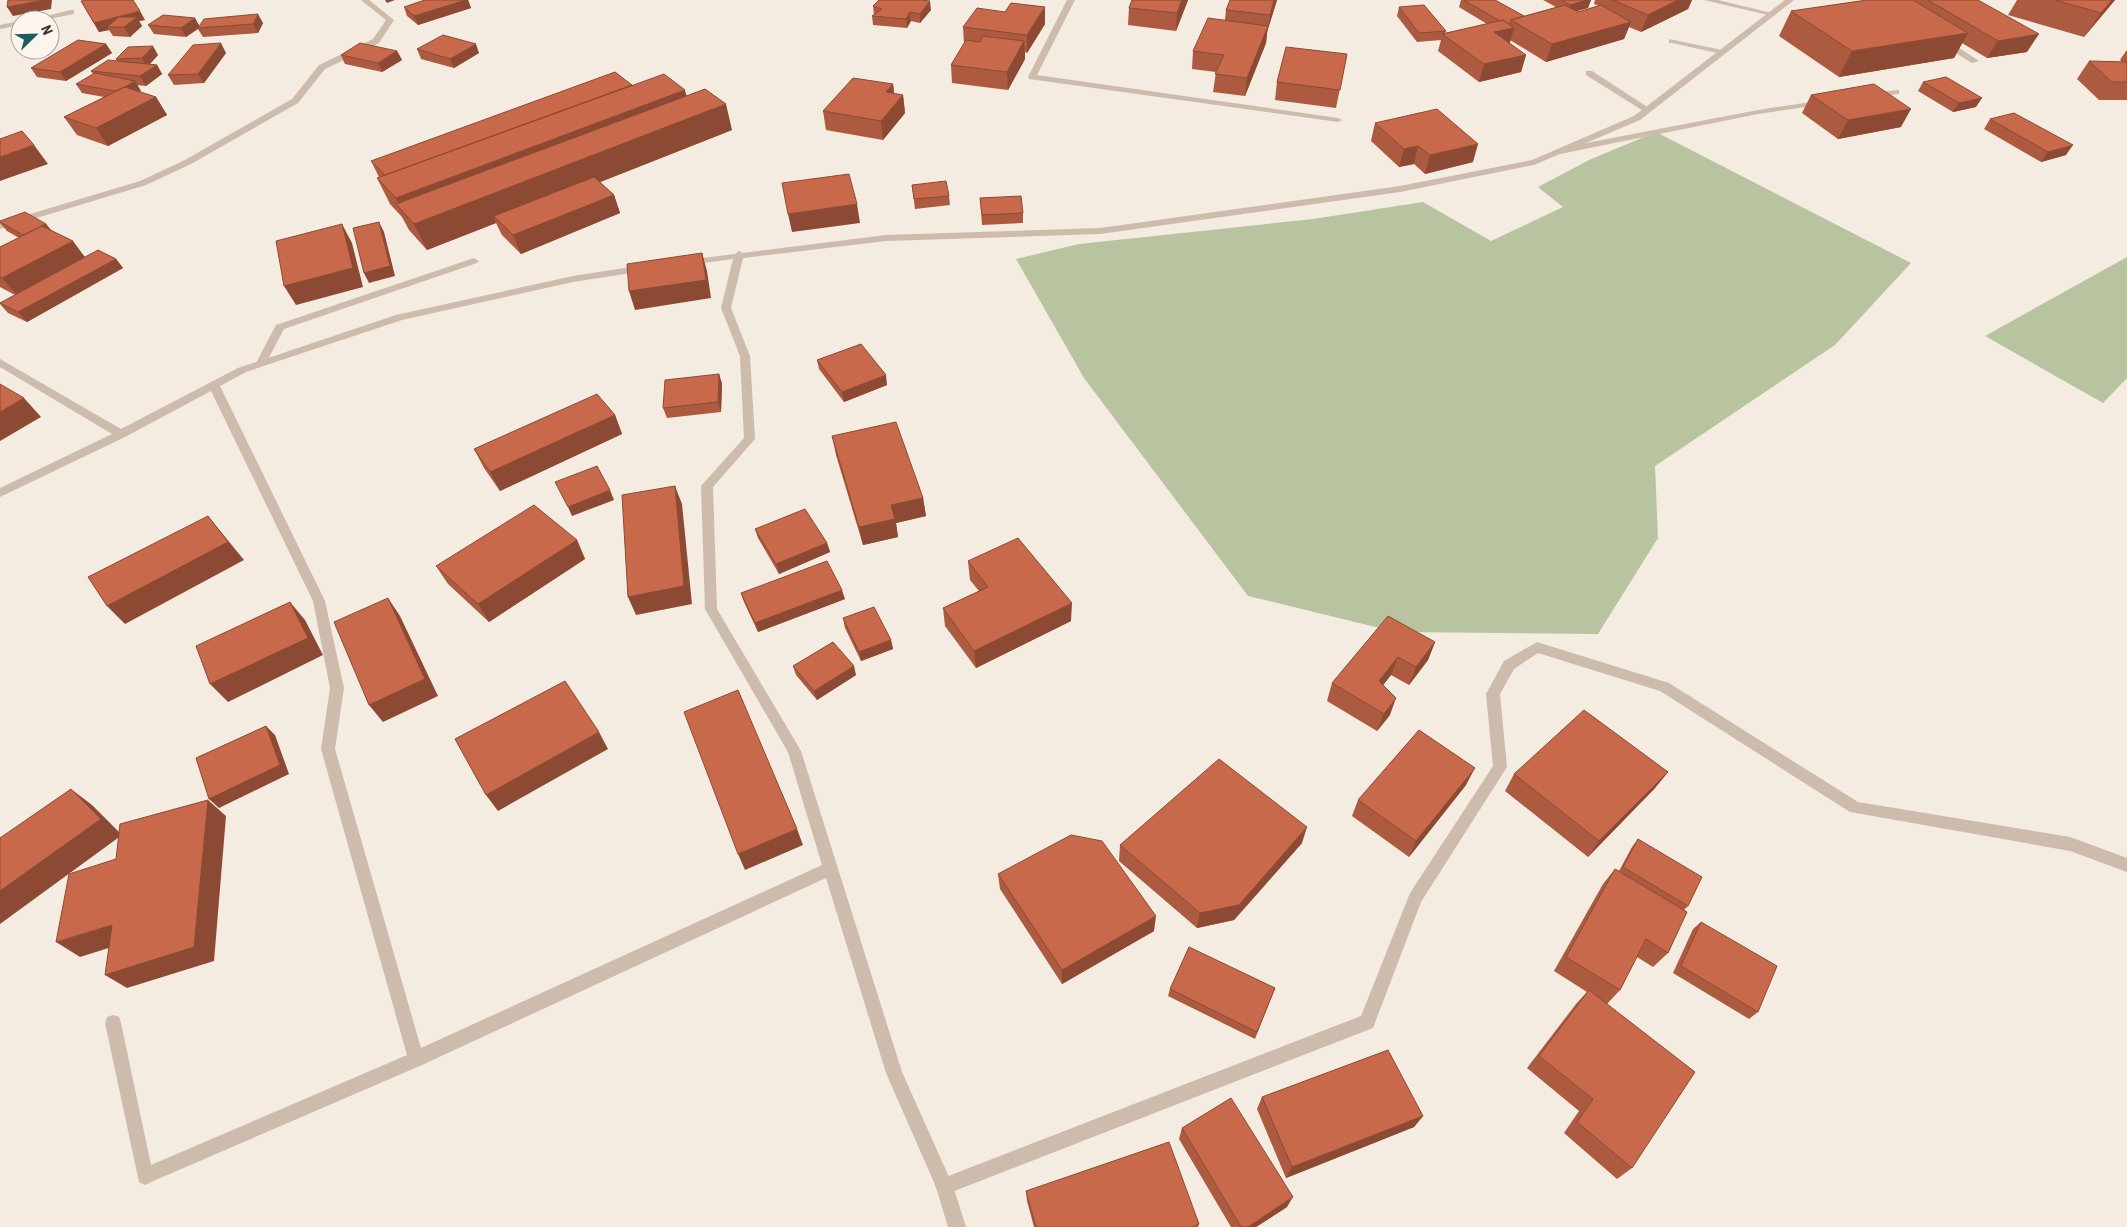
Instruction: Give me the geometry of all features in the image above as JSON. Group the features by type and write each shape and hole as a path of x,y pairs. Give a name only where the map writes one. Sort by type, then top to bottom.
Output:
{"street":[{"path":"0,226 143,183 188,162 295,101 322,67 376,41 390,20 366,0"},
{"path":"1071,0 1032,76 1338,120"},
{"path":"1708,0 1772,14"},
{"path":"680,263 739,254 886,238 1100,231 1400,189 1534,162 1637,118 1790,0"},
{"path":"60,14 71,12"},
{"path":"1932,35 1974,61"},
{"path":"1672,41 1722,52"},
{"path":"1589,73 1648,110"},
{"path":"1866,96 1896,92"},
{"path":"1560,151 1758,112 1837,100"},
{"path":"739,254 726,308 745,356 750,439 707,486 711,608 794,751 894,1073 944,1186 957,1227"},
{"path":"262,363 280,327 474,261"},
{"path":"0,493 121,434 242,370 262,363 400,317 573,279 651,267"},
{"path":"0,362 121,434"},
{"path":"214,385 319,601 337,688 328,749 416,1059"},
{"path":"944,1186 1368,1022 1415,898 1500,767 1493,694 1509,665 1537,647 1664,687 1855,808 2070,844 2127,865"},
{"path":"113,1022 145,1176 416,1059 830,869"}],"green space":[{"path":"1656,132 1911,263 1835,345 1655,466 1658,538 1598,634 1396,632 1248,596 1084,378 1016,259 1079,244 1313,219 1423,202 1491,241 1563,207 1538,187 1589,160"},
{"path":"2127,257 2127,378 2103,403 1985,336"}],"building":[{"path":"8,0 45,0 7,7"},
{"path":"133,0 140,11 94,23 81,1"},
{"path":"425,0 466,0 414,16 404,7"},
{"path":"879,0 930,1 920,14 910,12 906,19 872,16 882,9 873,6"},
{"path":"1132,0 1182,0 1177,13 1129,8"},
{"path":"1230,0 1274,0 1270,15 1226,10"},
{"path":"1464,0 1495,0 1524,16 1511,20 1510,24 1508,24"},
{"path":"1562,0 1587,0 1570,5"},
{"path":"1613,0 1678,0 1648,15"},
{"path":"1867,0 1913,0 1968,33 1852,51 1791,11"},
{"path":"1928,0 1978,0 2039,34 1998,41"},
{"path":"2055,0 2112,0 2101,13"},
{"path":"1011,3 1045,7 1027,35 963,27 977,8 1005,12"},
{"path":"1424,5 1446,31 1419,33 1399,7"},
{"path":"1565,5 1578,12 1601,5 1631,22 1552,44 1511,20"},
{"path":"258,14 253,24 198,28 204,19"},
{"path":"163,15 195,18 181,28 148,25"},
{"path":"119,17 137,17 124,27 107,27"},
{"path":"1208,18 1268,26 1247,78 1215,74 1224,55 1193,51"},
{"path":"1503,20 1514,28 1494,32 1526,55 1484,64 1442,34"},
{"path":"443,35 476,44 450,59 417,49"},
{"path":"983,36 1024,41 1007,72 951,65 966,40 980,42"},
{"path":"78,40 106,44 60,72 31,68 44,60 60,60 60,51"},
{"path":"221,43 198,74 168,75 193,45"},
{"path":"360,43 397,51 378,63 341,55"},
{"path":"153,46 142,58 116,59 128,47"},
{"path":"1286,47 1347,54 1340,90 1277,82"},
{"path":"108,60 157,65 140,76 91,71"},
{"path":"2089,61 2127,62 2127,82 2112,82"},
{"path":"615,72 632,85 385,175 371,161"},
{"path":"95,73 135,81 115,91 76,84"},
{"path":"664,74 685,90 396,198 377,178"},
{"path":"1946,77 1982,98 1959,103 1923,82"},
{"path":"853,78 893,84 886,92 903,95 881,121 823,111"},
{"path":"1874,84 1911,109 1848,120 1811,95"},
{"path":"125,87 156,97 96,128 64,117"},
{"path":"705,89 726,104 414,224 396,204"},
{"path":"1437,109 1478,144 1430,155 1418,146 1404,149 1375,123"},
{"path":"2014,113 2073,145 2048,152 1990,119"},
{"path":"22,131 34,145 0,157 0,139"},
{"path":"849,174 857,204 788,214 782,183"},
{"path":"594,177 614,195 513,235 494,216"},
{"path":"946,181 949,196 914,199 912,185"},
{"path":"1021,196 1023,213 982,215 980,198"},
{"path":"25,212 46,224 23,235 0,222 0,221"},
{"path":"379,222 390,266 364,273 353,228"},
{"path":"342,224 353,268 284,286 276,241"},
{"path":"42,226 73,241 2,278 0,277 0,247"},
{"path":"98,250 116,259 18,312 0,303"},
{"path":"702,253 706,280 629,291 627,264"},
{"path":"861,344 886,375 842,392 817,360"},
{"path":"719,374 718,402 663,408 665,380"},
{"path":"0,384 24,398 0,412"},
{"path":"597,394 615,415 490,472 474,449"},
{"path":"896,422 923,498 891,505 895,519 859,527 832,436"},
{"path":"597,466 610,490 568,507 555,482"},
{"path":"675,486 684,586 628,597 622,495"},
{"path":"534,505 577,540 478,604 436,566"},
{"path":"805,509 827,543 776,564 755,529"},
{"path":"208,516 228,542 107,606 88,577"},
{"path":"1018,538 1072,603 974,651 943,608 988,587 968,561"},
{"path":"827,561 842,590 755,623 741,593"},
{"path":"388,598 425,679 369,705 334,622"},
{"path":"290,602 308,638 210,684 196,646"},
{"path":"874,607 891,640 859,652 843,618"},
{"path":"1388,616 1435,642 1416,667 1398,657 1379,681 1396,698 1384,714 1332,683"},
{"path":"833,642 854,666 814,691 793,666"},
{"path":"565,681 599,732 486,795 455,739"},
{"path":"738,690 797,829 738,854 684,712"},
{"path":"1584,710 1668,772 1599,841 1514,774"},
{"path":"266,726 280,765 209,799 196,758"},
{"path":"1419,730 1475,768 1416,841 1358,800"},
{"path":"1219,759 1307,827 1239,905 1200,913 1120,845"},
{"path":"71,789 101,819 0,891 0,838"},
{"path":"208,800 194,947 105,975 112,925 56,942 69,874 116,859 120,824"},
{"path":"1071,835 1102,841 1156,916 1062,970 998,874"},
{"path":"1638,839 1702,877 1688,906 1623,867"},
{"path":"1615,869 1687,912 1668,953 1646,939 1620,990 1566,957"},
{"path":"1701,922 1777,966 1758,1012 1681,966"},
{"path":"1189,947 1275,988 1257,1032 1170,989"},
{"path":"1589,990 1695,1072 1632,1168 1577,1122 1593,1099 1539,1056"},
{"path":"1388,1050 1423,1116 1292,1167 1262,1097"},
{"path":"1231,1098 1293,1197 1248,1227 1241,1227 1182,1128"},
{"path":"1169,1142 1199,1224 1192,1227 1036,1227 1026,1191"}]}
